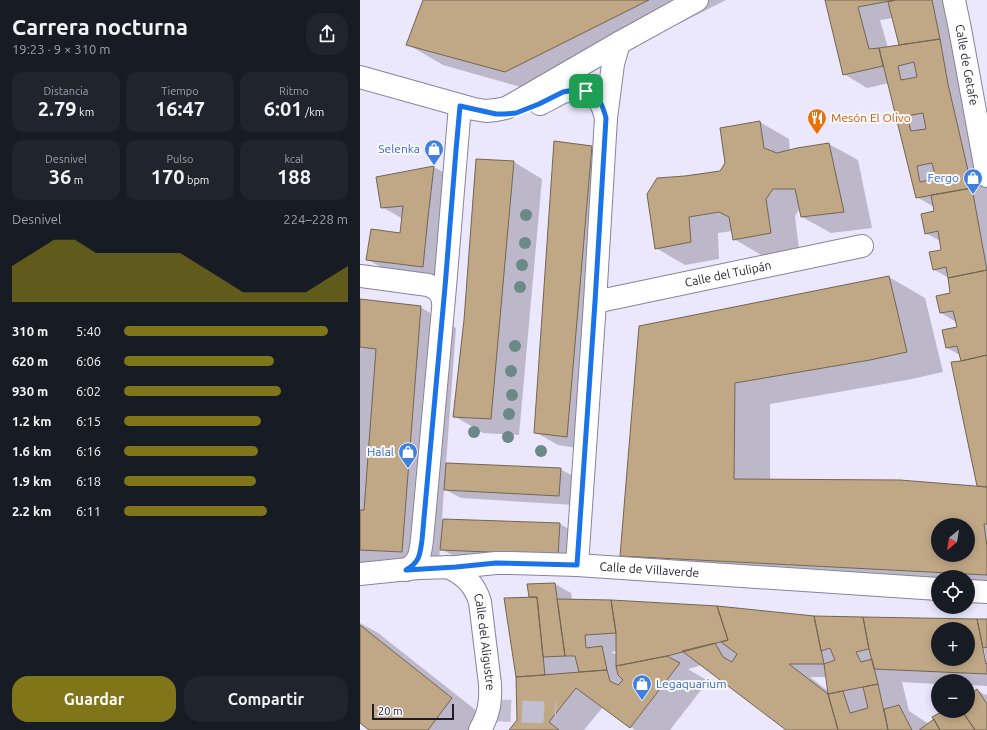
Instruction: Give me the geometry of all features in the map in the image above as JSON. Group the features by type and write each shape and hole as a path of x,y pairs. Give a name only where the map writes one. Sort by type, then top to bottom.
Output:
{"street":[{"path":"486,111 506,108 697,0"},
{"name":"Calle de Getafe","path":"954,0 987,176"},
{"path":"577,565 606,118 612,64 619,43"},
{"path":"360,77 460,106 496,114 516,113 563,92 580,90 591,92 596,97 601,103 606,118"},
{"path":"406,570 416,562 420,552 460,106"},
{"name":"Calle del Tulipán","path":"595,302 862,246"},
{"path":"360,276 428,285 440,293 443,302"},
{"name":"Calle de Villaverde","path":"360,574 496,563 577,565 931,589"},
{"name":"Calle del Aligustre","path":"447,567 464,576 474,588 480,602 491,694 489,710 480,730"},
{"path":"975,591 987,592"}],"building":[{"path":"423,0 649,0 505,72 406,45"},
{"path":"825,0 895,0 858,7 869,49 879,48 883,66 843,75"},
{"path":"895,0 932,0 940,39 899,45 888,2"},
{"path":"940,39 948,84 972,188 916,198 879,48","holes":["914,62 917,77 901,80 898,66","923,113 926,129 911,131 907,116","932,163 936,178 920,182 917,166"]},
{"path":"760,121 764,148 777,153 829,143 844,212 801,217 795,189 773,189 766,199 771,233 733,240 729,217 719,212 689,217 691,242 655,249 647,194 657,178 720,171 725,163 720,128"},
{"path":"554,141 592,146 567,437 534,433"},
{"path":"476,159 514,161 491,419 453,417 464,320"},
{"path":"434,166 423,267 366,260 371,229 400,233 403,206 381,208 376,177"},
{"path":"972,188 987,270 948,278 946,267 933,270 929,252 941,250 938,231 925,234 921,214 934,211 931,195"},
{"path":"987,270 987,355 961,361 957,346 946,348 942,330 957,327 953,311 940,313 936,296 950,293 948,278"},
{"path":"889,276 907,352 870,360 735,383 734,479 900,480 987,487 987,524 984,524 987,547 987,575 975,574 975,570 931,570 931,572 620,556 639,326"},
{"path":"360,299 421,306 402,552 360,550 360,510 364,510 376,349 360,347"},
{"path":"987,355 987,487 977,486 951,362"},
{"path":"446,463 561,468 559,496 444,490"},
{"path":"443,519 560,523 558,555 440,550"},
{"path":"555,583 565,656 543,657 537,597 529,597 527,584"},
{"path":"537,597 545,675 516,677 504,598"},
{"path":"557,599 611,600 616,633 585,635 586,648 602,646 607,670 579,672 575,656 565,656"},
{"path":"611,600 717,606 728,640 667,656 616,666 616,633"},
{"path":"717,606 814,616 824,664 789,664 828,694 838,730 786,730 682,651 715,643 723,657 732,662 737,654 721,642 728,640"},
{"path":"814,616 863,617 869,649 856,652 861,662 872,659 878,684 828,694 824,664 835,660 830,648 821,651"},
{"path":"863,617 977,619 986,664 987,663 987,674 874,669"},
{"path":"977,619 987,619 987,647 983,648"},
{"path":"360,625 452,698 428,730 369,730 360,723"},
{"path":"667,656 680,663 630,728 576,688 549,722 559,730 509,730 517,720 516,677 607,670 610,681 618,685 623,680 618,675 616,666"},
{"path":"878,684 888,730 838,730 828,694 843,691 850,713 868,708 863,687"},
{"path":"977,689 987,704 987,730 975,730 967,718 975,718 975,690"},
{"path":"899,705 912,730 888,730 884,709"},
{"path":"933,718 967,718 975,730 940,730"},
{"path":"934,719 940,730 919,730"}],"tunnel":[{"path":"489,710 556,713"}],"place":[{"name":"Mesón El Olivo","path":"817,135"},
{"name":"Selenka","path":"434,166"},
{"name":"Fergo","path":"973,195"},
{"name":"Halal","path":"408,469"},
{"name":"Legaquarium","path":"642,701"}],"route":[{"path":"580,90 586,91 591,92 601,103 606,118 577,565 496,563 406,570 416,562 419,557 422,540 460,106 496,114 516,113 563,92 580,90"}]}
